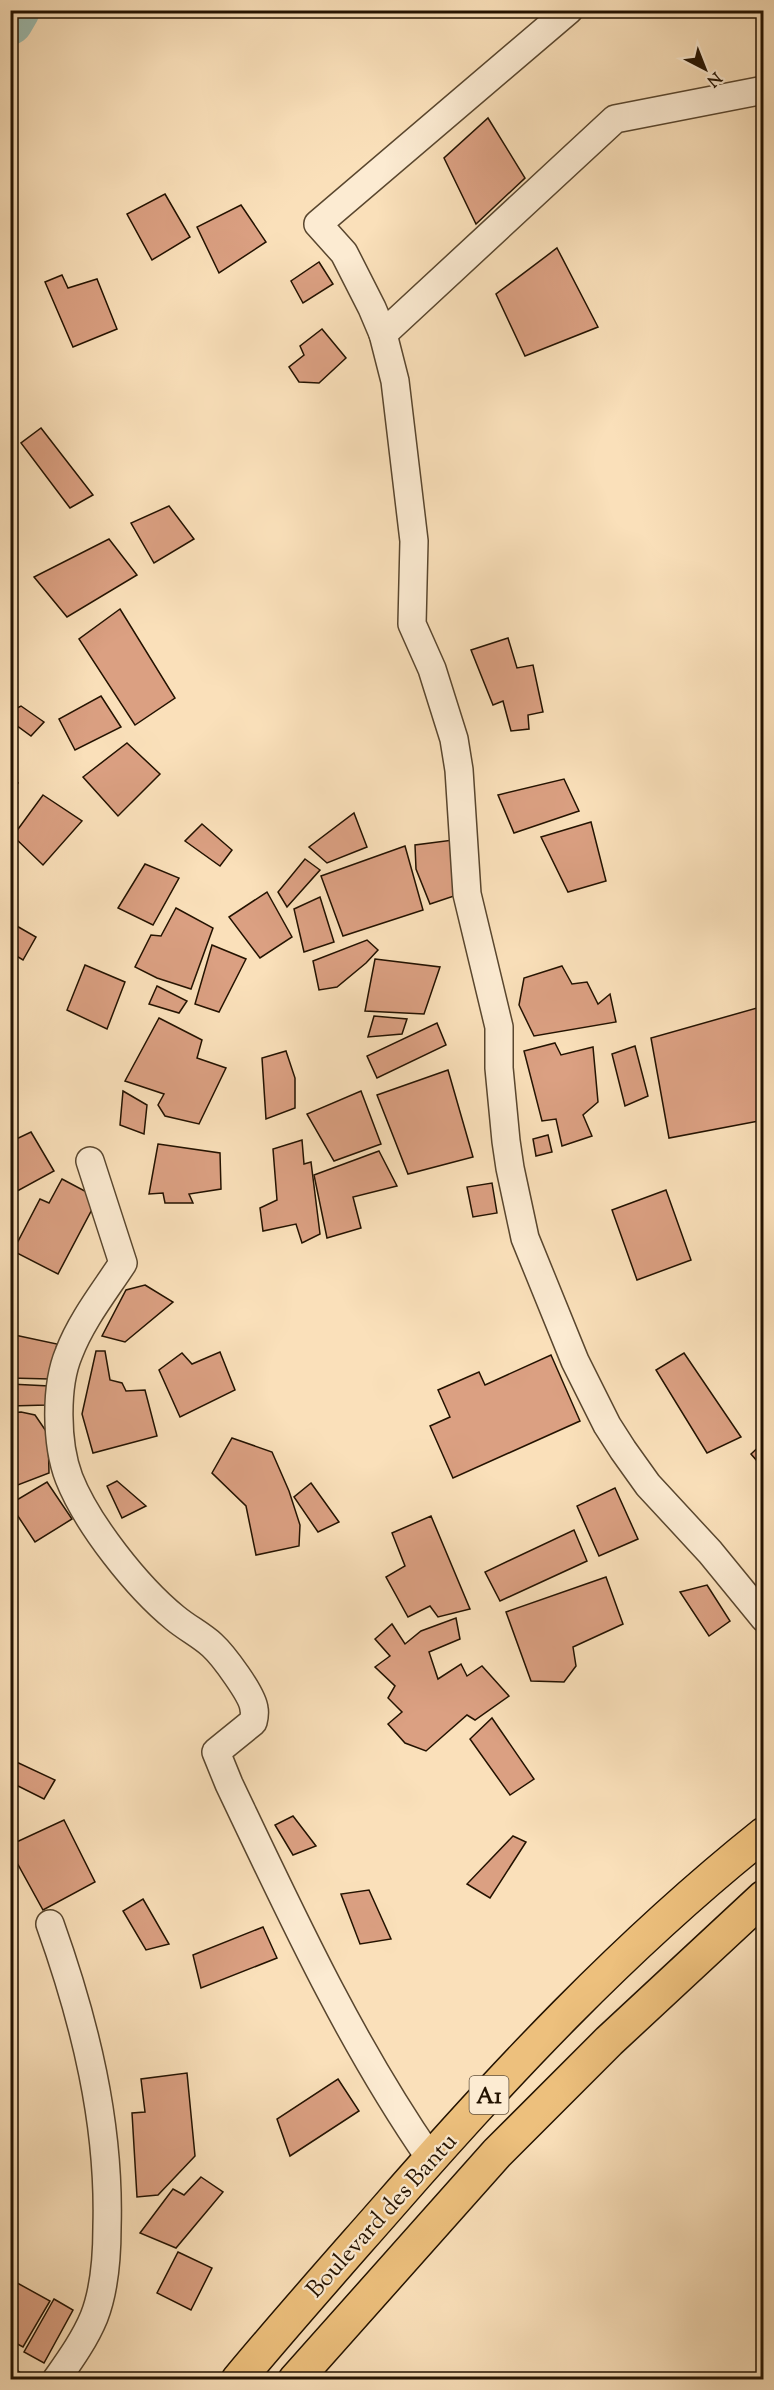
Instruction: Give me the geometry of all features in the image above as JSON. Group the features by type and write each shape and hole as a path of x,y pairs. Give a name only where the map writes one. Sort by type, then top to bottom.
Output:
{"highway":[{"name":"Boulevard des Bantu","path":"238,2379 430,2158 520,2061 608,1972 764,1834"},
{"name":"Boulevard des Bantu","path":"295,2379 497,2153 618,2033 764,1897"}],"street":[{"path":"569,10 318,224 344,254 383,334 395,381 414,541 412,624 432,669 454,739 459,770 467,894 499,1027 499,1068 506,1141 525,1238 557,1320 612,1433 648,1485 710,1552 764,1618"},
{"path":"383,334 615,119 764,90"},
{"path":"90,1161 123,1263 68,1354 62,1379 59,1410 64,1461 69,1478 76,1494 106,1541 137,1582 174,1617 219,1653 241,1682 255,1707 253,1722 216,1752 220,1763 303,1942 330,1993 358,2044 430,2158"},
{"path":"50,1924 81,2020 92,2066 103,2134 108,2214 107,2253 97,2307 85,2336 56,2379"}],"building":[{"path":"488,118 525,178 476,224 444,158"},
{"path":"165,194 190,237 152,260 127,214"},
{"path":"241,205 266,242 219,273 197,227"},
{"path":"557,248 598,327 525,356 496,294"},
{"path":"319,262 333,284 303,303 291,281"},
{"path":"62,275 68,288 97,279 117,329 73,347 45,282"},
{"path":"322,329 346,358 319,383 299,382 289,367 304,355 300,346"},
{"path":"41,428 93,495 70,508 21,443"},
{"path":"169,506 194,539 154,563 131,523"},
{"path":"109,539 137,575 67,617 34,577"},
{"path":"120,609 175,698 135,725 79,639"},
{"path":"508,638 517,668 533,665 543,712 528,715 529,729 511,731 503,701 493,705 471,650"},
{"path":"101,696 121,727 75,750 59,719"},
{"path":"21,706 44,722 31,736 16,725 13,710"},
{"path":"127,743 160,774 118,816 83,777"},
{"path":"564,779 579,811 514,833 498,795"},
{"path":"10,780 18,783 10,797"},
{"path":"43,795 82,821 43,865 13,836"},
{"path":"354,813 367,847 327,863 309,847"},
{"path":"591,822 606,881 568,892 541,837"},
{"path":"202,824 232,850 220,866 185,841"},
{"path":"453,840 454,896 430,904 416,869 415,845"},
{"path":"405,846 423,910 343,936 321,876"},
{"path":"305,859 320,870 287,907 278,892"},
{"path":"145,864 179,878 153,925 118,908"},
{"path":"267,892 292,937 260,958 229,917"},
{"path":"320,897 334,942 304,952 294,909"},
{"path":"176,908 213,928 191,989 157,978 135,967 151,935 161,936"},
{"path":"15,925 36,937 23,960 10,952 10,929"},
{"path":"367,940 378,950 366,963 337,987 319,990 313,961"},
{"path":"212,945 246,959 219,1012 195,1004"},
{"path":"375,959 440,967 424,1014 365,1011"},
{"path":"85,965 125,982 107,1029 67,1010"},
{"path":"562,966 572,984 587,982 598,1004 610,994 616,1022 534,1036 519,1005 524,978"},
{"path":"157,986 187,1001 179,1013 149,1004"},
{"path":"764,1006 764,1120 669,1138 651,1038"},
{"path":"374,1016 407,1019 402,1034 368,1037"},
{"path":"159,1018 202,1040 197,1058 226,1068 199,1124 165,1116 158,1105 164,1094 125,1081"},
{"path":"437,1023 446,1045 377,1078 367,1056"},
{"path":"555,1043 561,1055 593,1047 598,1102 583,1115 592,1136 562,1146 556,1119 542,1121 524,1051"},
{"path":"635,1046 648,1096 625,1106 612,1054"},
{"path":"286,1051 295,1078 295,1108 266,1119 262,1058"},
{"path":"448,1070 473,1157 408,1174 377,1095"},
{"path":"123,1091 147,1105 144,1134 120,1125"},
{"path":"361,1091 381,1144 334,1161 307,1114"},
{"path":"31,1132 54,1171 10,1195 10,1142"},
{"path":"548,1135 552,1152 536,1156 533,1139"},
{"path":"302,1140 304,1164 311,1162 320,1234 302,1243 296,1224 263,1231 260,1208 277,1200 273,1149"},
{"path":"158,1144 220,1153 221,1189 189,1194 193,1203 165,1203 163,1193 149,1194"},
{"path":"379,1151 397,1186 353,1197 361,1228 327,1238 314,1175"},
{"path":"62,1179 98,1198 58,1274 13,1251 40,1199 49,1203"},
{"path":"492,1183 497,1213 473,1217 467,1187"},
{"path":"666,1190 691,1260 637,1280 612,1210"},
{"path":"145,1285 173,1302 125,1342 102,1336 126,1290"},
{"path":"10,1334 57,1344 50,1379 10,1378"},
{"path":"96,1351 105,1351 110,1380 122,1383 126,1391 145,1390 157,1436 93,1453 82,1414"},
{"path":"220,1352 235,1390 180,1417 159,1370 182,1353 192,1364"},
{"path":"684,1353 741,1437 707,1453 656,1370"},
{"path":"551,1355 580,1421 453,1478 430,1426 450,1417 438,1390 479,1372 485,1385"},
{"path":"10,1384 49,1386 47,1405 10,1406"},
{"path":"21,1412 35,1415 48,1434 49,1473 10,1488 10,1413"},
{"path":"232,1438 272,1452 289,1491 300,1525 299,1546 256,1555 246,1506 212,1473"},
{"path":"764,1442 764,1469 751,1454"},
{"path":"117,1481 146,1506 122,1518 107,1486"},
{"path":"47,1482 72,1519 35,1542 10,1504"},
{"path":"311,1483 339,1522 318,1532 294,1497"},
{"path":"615,1488 638,1539 599,1556 577,1506"},
{"path":"431,1516 470,1609 438,1617 430,1606 408,1617 386,1577 405,1566 392,1533"},
{"path":"574,1530 587,1561 500,1601 485,1572"},
{"path":"606,1577 623,1624 573,1647 576,1666 564,1682 531,1681 506,1612"},
{"path":"707,1585 730,1621 709,1636 680,1592"},
{"path":"456,1618 460,1639 429,1652 438,1679 461,1664 467,1676 482,1666 509,1696 475,1720 467,1715 426,1751 405,1743 388,1724 402,1712 388,1698 395,1686 375,1667 390,1656 375,1639 392,1624 405,1644 421,1631"},
{"path":"492,1718 534,1779 510,1795 470,1739"},
{"path":"10,1759 55,1780 44,1799 10,1782"},
{"path":"293,1816 316,1846 293,1855 275,1825"},
{"path":"64,1820 95,1882 43,1910 10,1850 10,1845"},
{"path":"513,1836 526,1842 490,1898 467,1884"},
{"path":"369,1890 391,1939 360,1944 341,1894"},
{"path":"143,1899 169,1944 146,1950 123,1911"},
{"path":"263,1927 277,1958 201,1988 193,1955"},
{"path":"10,2028 14,2028 17,2060 10,2060"},
{"path":"187,2073 195,2156 158,2195 137,2197 132,2113 145,2112 141,2079"},
{"path":"338,2079 359,2111 290,2156 277,2119"},
{"path":"201,2177 223,2192 176,2248 140,2233 173,2189 184,2195"},
{"path":"178,2252 212,2268 191,2310 157,2293"},
{"path":"10,2279 50,2301 23,2347 10,2340"},
{"path":"54,2299 73,2310 44,2363 24,2352"},
{"path":"10,2365 30,2380 10,2380"}],"waterway":[{"path":"10,22 17,10"}]}
